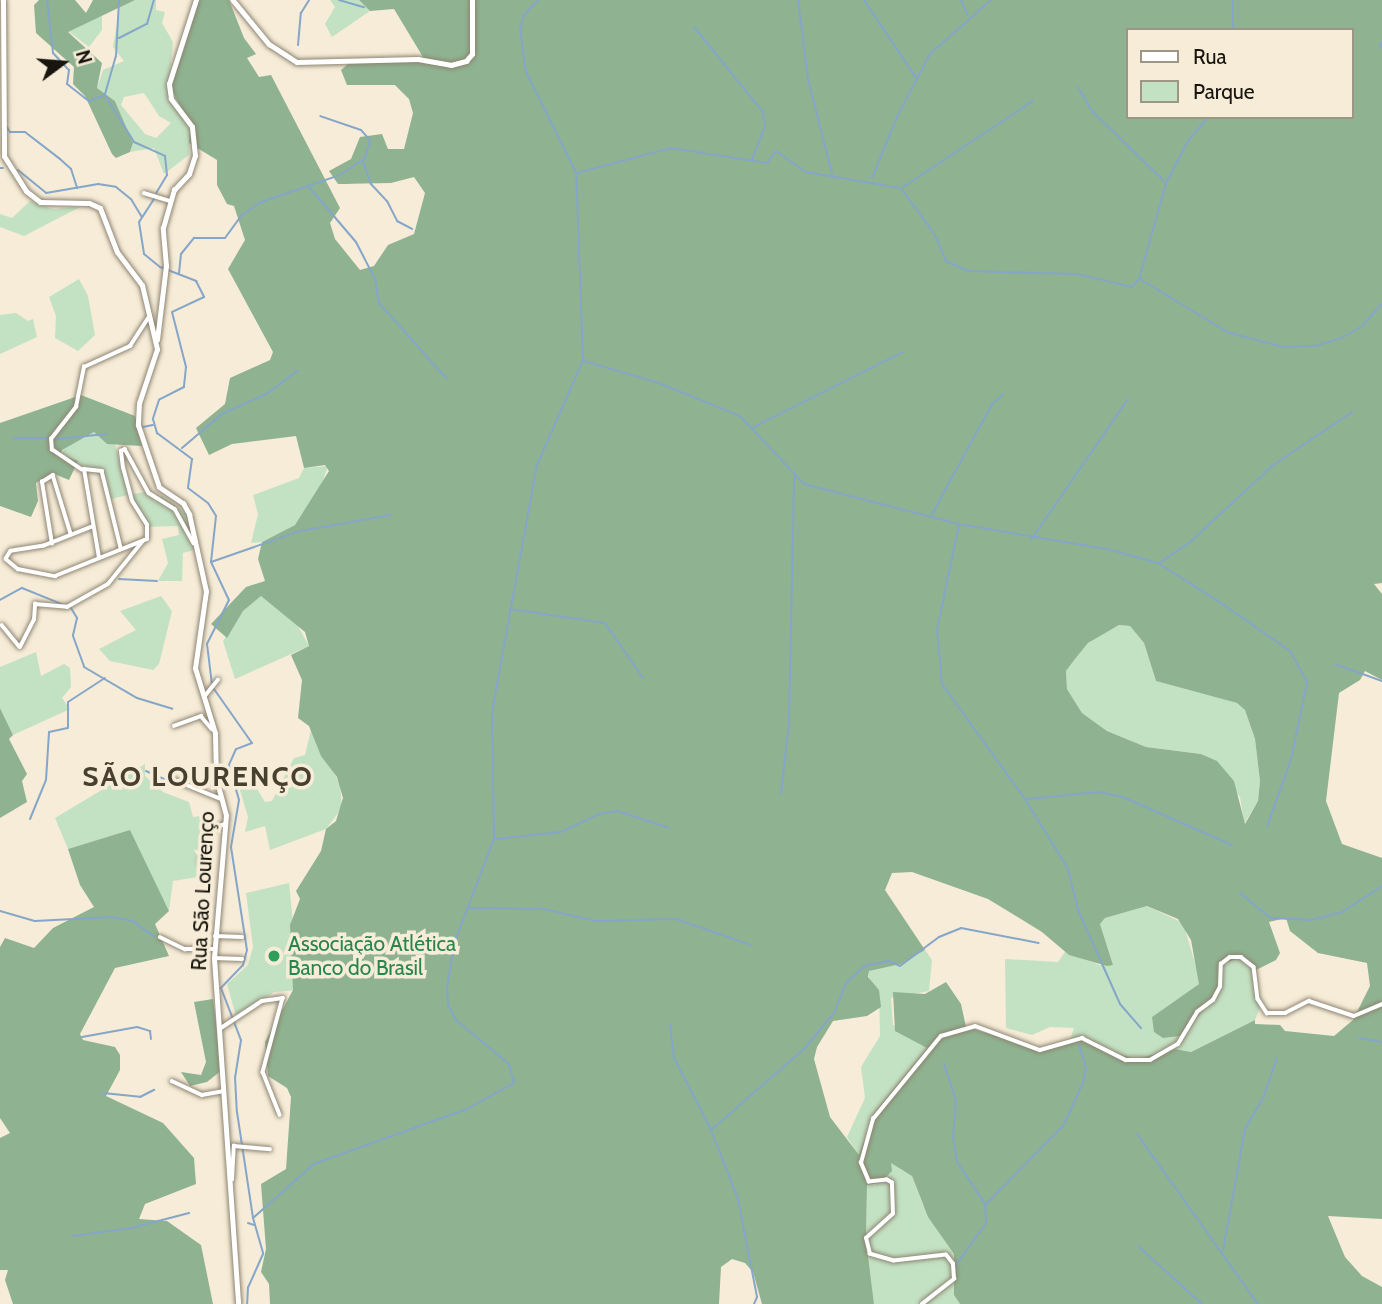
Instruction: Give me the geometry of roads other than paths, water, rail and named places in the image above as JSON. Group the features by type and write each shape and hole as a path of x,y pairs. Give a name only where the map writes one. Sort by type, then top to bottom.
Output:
{"main road":[{"path":"3,0 2,141 8,164 26,191 40,202 89,203 100,208 117,252 142,285 157,340"},
{"name":"Rua São Lourenço","path":"157,340 155,365 139,403 138,425 159,487 186,508 207,597 195,668 215,733 215,772 223,800 225,824 214,958 232,1180 231,1243 239,1304"}],"street":[{"path":"157,340 166,266 163,229 174,190 189,174 195,156 192,127 171,99 169,84 195,0"},
{"path":"233,0 269,44 297,62 324,65 418,59 451,65 470,58 472,0"},
{"path":"144,193 171,201"},
{"path":"121,548 102,472 98,468 82,470 55,452 51,439 76,407 85,367 130,346 151,313"},
{"path":"2,625 20,647 35,618 35,604 65,608 108,584 143,541 149,530 130,497 123,449 135,462 149,493 181,516 197,548"},
{"path":"82,470 99,558"},
{"path":"52,544 42,482 53,475 71,534"},
{"path":"92,527 52,544 13,551 6,557 18,569 51,576 143,541"},
{"path":"204,697 217,682"},
{"path":"174,726 201,716 215,733"},
{"path":"172,779 223,800"},
{"path":"201,863 208,830 225,824"},
{"path":"215,936 242,937"},
{"path":"160,937 185,949 214,949"},
{"path":"922,1304 954,1279 953,1264 946,1255 894,1261 867,1251 866,1238 890,1220 894,1204 891,1181 874,1183 863,1176 862,1150 873,1119 941,1036 975,1026 1040,1049 1082,1038 1126,1060 1150,1060 1178,1044 1197,1012 1213,1000 1220,987 1221,964 1230,957 1241,957 1255,967 1258,999 1267,1013 1285,1013 1309,1001 1354,1016 1382,1004"},
{"path":"214,958 242,960"},
{"path":"221,1028 262,1001 283,998 263,1072 280,1115"},
{"path":"172,1080 202,1095 226,1090"},
{"path":"232,1180 233,1147 270,1149"}],"waterway":[{"path":"47,0 53,53 69,70 67,84 89,101 105,95"},
{"path":"105,94 116,56 119,0"},
{"path":"119,38 147,24 154,0"},
{"path":"298,45 301,13 309,0"},
{"path":"339,0 364,7"},
{"path":"253,1218 314,1164 467,1109 514,1083 509,1064 456,1020 448,1005 447,986 455,941 494,839 492,712 537,465 583,360 576,173 526,72 520,30 524,15 538,0"},
{"path":"798,0 808,79 832,174"},
{"path":"864,0 917,79"},
{"path":"961,0 968,16"},
{"path":"872,178 897,117 930,54 991,0"},
{"path":"1233,0 1233,28"},
{"path":"694,27 763,112 765,127 752,159"},
{"path":"1380,48 1382,42"},
{"path":"1078,87 1092,111 1164,181"},
{"path":"105,95 134,142 165,156 167,175 156,193"},
{"path":"903,187 1033,101"},
{"path":"179,273 181,254 194,238 225,238 242,215 261,202 340,175 365,158 370,140 361,130 320,116"},
{"path":"577,173 671,148 767,163 776,151 806,172 901,188 935,235 946,261 968,271 1077,274 1132,287 1139,279 1166,183 1188,141 1206,119"},
{"path":"7,127 10,132 25,132 60,159 71,169 77,188"},
{"path":"363,161 371,184 387,201 397,221 412,229"},
{"path":"18,170 46,193 98,184 116,187 131,199 142,217"},
{"path":"309,187 356,242 375,279 379,303 446,378"},
{"path":"154,199 139,222 144,254 160,267 196,281 204,297 172,312 186,367 184,387 159,400 153,419 157,433 192,459 188,488 208,503 216,516 211,562 229,600 207,644 212,683"},
{"path":"1140,279 1227,332 1283,347 1316,346 1343,337 1362,326 1382,304"},
{"path":"754,427 903,352"},
{"path":"584,361 659,383 740,416 804,484 959,524 1107,549 1158,563 1224,605 1290,651 1307,682 1291,759 1267,827"},
{"path":"182,448 222,414 268,393 298,370"},
{"path":"932,514 992,404 1003,394"},
{"path":"1031,540 1128,399"},
{"path":"1159,563 1190,542 1272,466 1352,412"},
{"path":"143,427 153,425"},
{"path":"54,439 107,434"},
{"path":"14,438 47,438"},
{"path":"781,794 789,721 794,477"},
{"path":"211,562 300,531 391,515"},
{"path":"959,525 937,629 942,684 1025,799 1068,869 1078,910 1120,1004 1141,1028"},
{"path":"119,579 157,581"},
{"path":"0,600 22,588 64,605"},
{"path":"71,608 77,618 73,636 84,667 137,698 172,709"},
{"path":"510,609 605,623 643,678"},
{"path":"1335,664 1382,681"},
{"path":"30,819 46,780 49,732 68,728 68,702 105,678"},
{"path":"214,689 252,743 236,749 229,765 239,800 231,847 247,950 243,965 221,988 241,1040 235,1077 237,1112 253,1218 263,1254 248,1287 247,1304"},
{"path":"146,771 175,784"},
{"path":"1027,799 1099,792 1123,797 1232,845"},
{"path":"495,839 561,832 599,814 618,811 669,828"},
{"path":"1240,893 1271,918 1311,920 1342,912 1382,886"},
{"path":"468,908 544,909 596,921 676,919 751,945"},
{"path":"0,911 35,921 112,917 133,921 154,937"},
{"path":"711,1130 804,1049 834,1013 846,983 865,966 889,961 900,966 939,937 961,928 1039,943"},
{"path":"670,1025 674,1058 711,1130 738,1199 757,1297 754,1304"},
{"path":"82,1037 137,1027 150,1031 151,1039"},
{"path":"1359,1038 1382,1042"},
{"path":"986,1204 1063,1126 1083,1083 1086,1068 1079,1045"},
{"path":"1223,1250 1245,1129 1263,1098 1277,1058"},
{"path":"944,1064 956,1102 953,1137 957,1162 985,1204 986,1223 956,1265"},
{"path":"103,1093 140,1097 154,1090"},
{"path":"1137,1134 1258,1304"},
{"path":"73,1236 131,1228 189,1213"},
{"path":"248,1223 254,1225"},
{"path":"1138,1246 1202,1304"}],"place":[{"name":"Associação Atlética Banco do Brasil","path":"274,956"}],"district":[{"name":"SÃO LOURENÇO","path":"198,776"}]}
